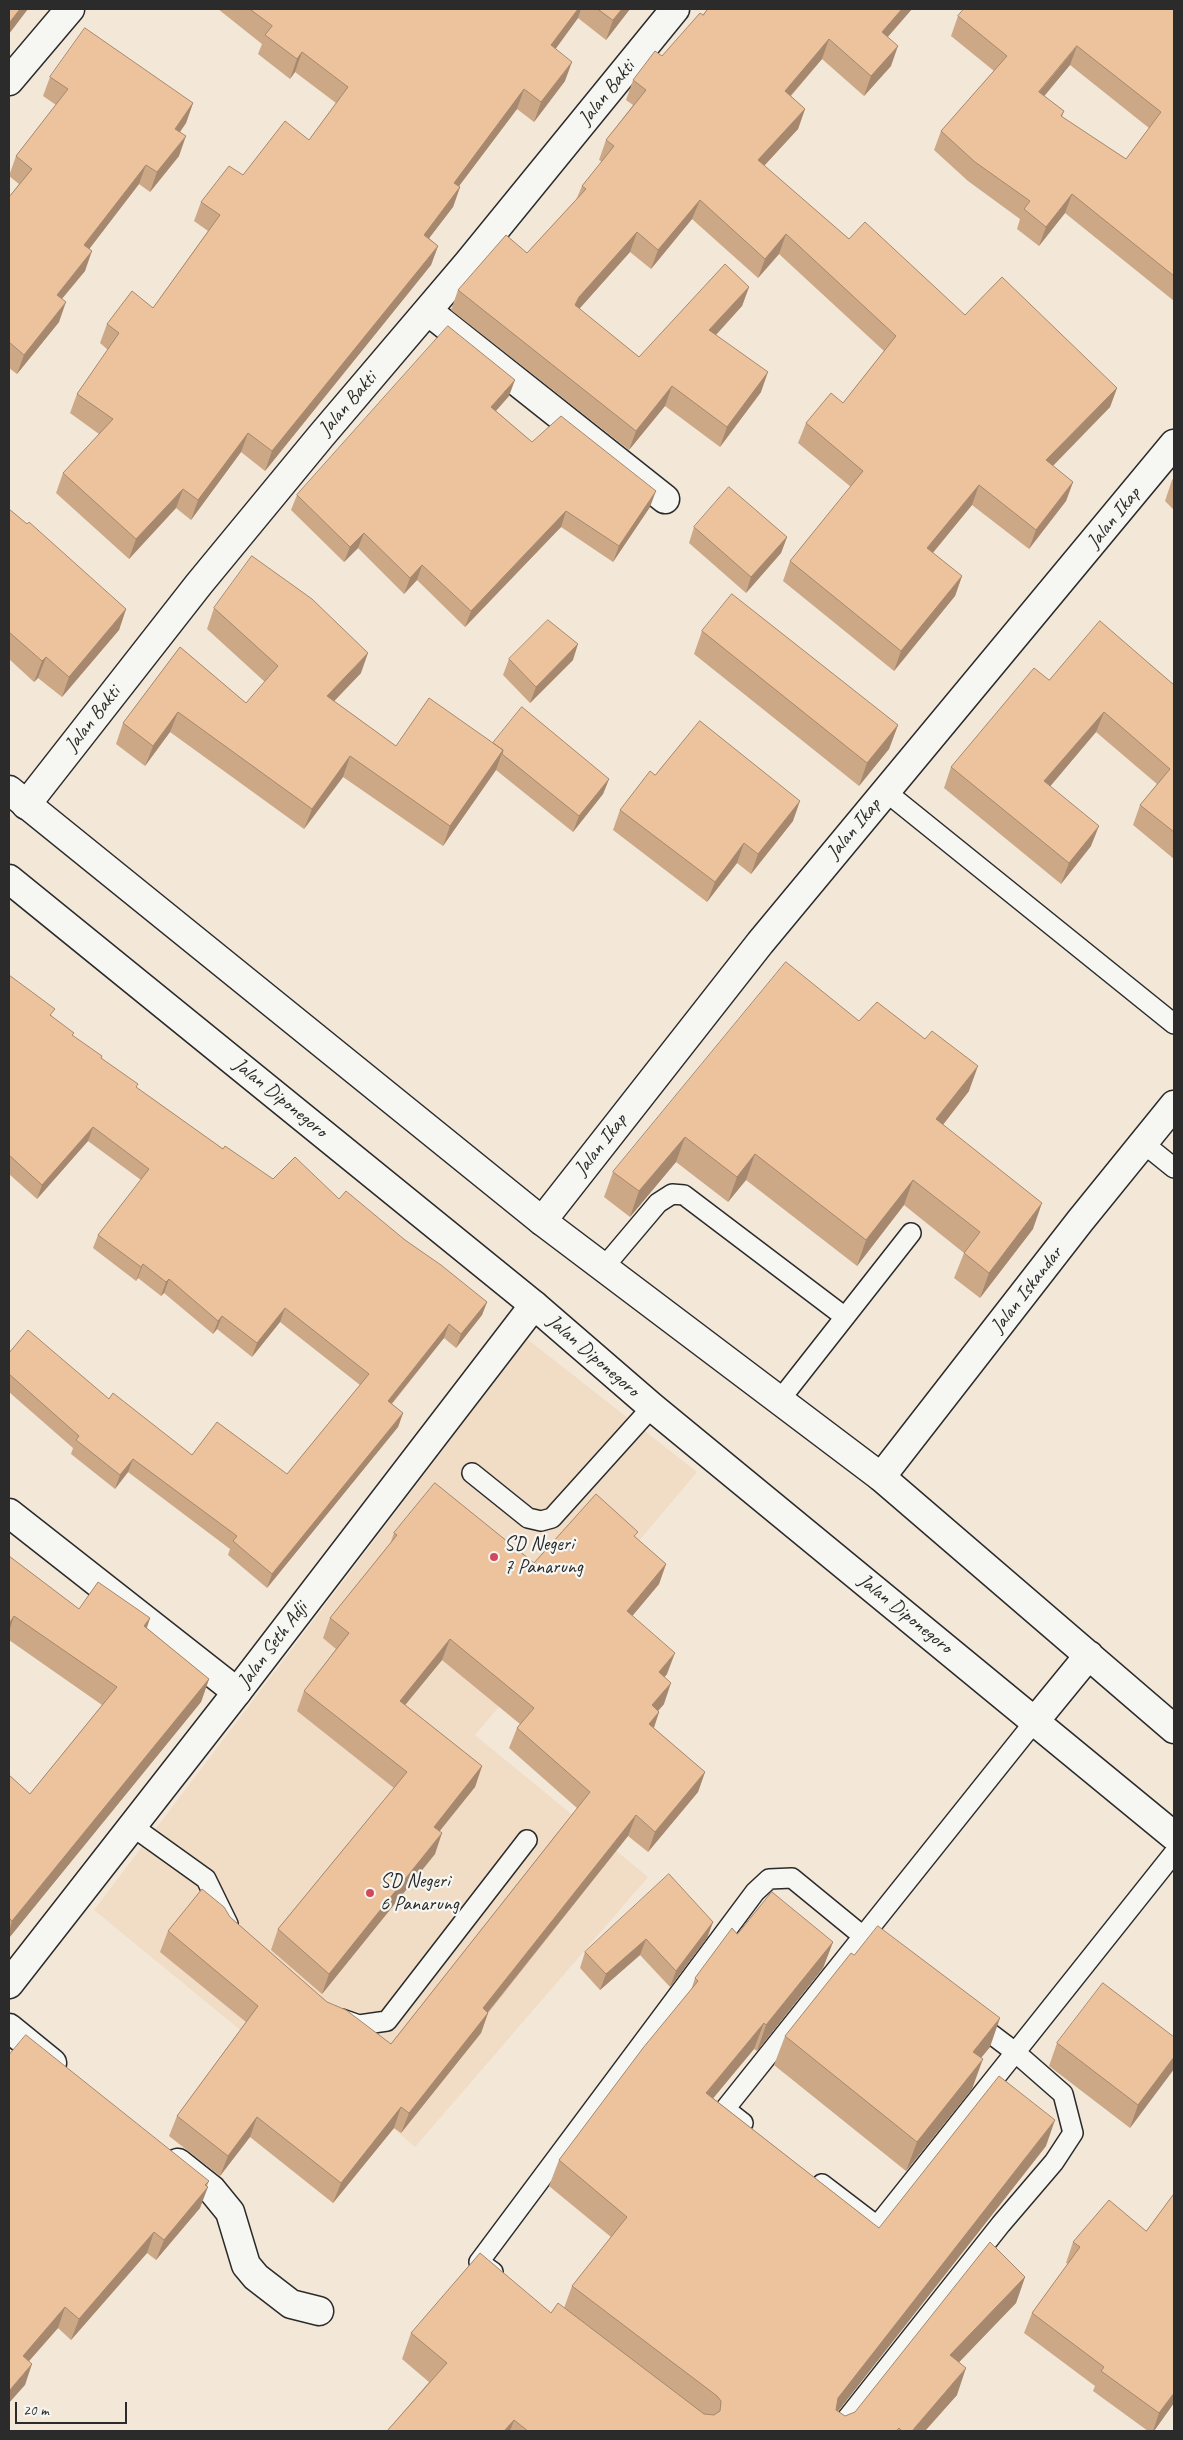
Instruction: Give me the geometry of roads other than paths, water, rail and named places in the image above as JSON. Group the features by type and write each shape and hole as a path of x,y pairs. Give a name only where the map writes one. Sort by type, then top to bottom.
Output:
{"street":[{"path":"9,81 70,9"},
{"name":"Jalan Bakti","path":"17,797 428,311 675,9"},
{"path":"428,311 665,499"},
{"name":"Jalan Ikap","path":"542,1220 760,943 1104,531 1174,444"},
{"path":"17,797 542,1220 881,1477 1174,1729"},
{"name":"Jalan Diponegoro","path":"13,889 534,1304 652,1406 1174,1836"},
{"name":"Jalan Iskandar","path":"881,1477 1174,1105"},
{"name":"Jalan Seth Adji","path":"9,1984 237,1692 534,1304"},
{"path":"9,1513 237,1692"},
{"path":"1035,1721 1089,1655"},
{"path":"9,2028 71,2078"},
{"path":"158,2146 212,2190 230,2212 246,2265 256,2276 291,2304 318,2311"}],"lane":[{"path":"885,791 1174,1024"},
{"path":"1143,1143 1174,1168"},
{"path":"604,1267 658,1203 672,1194 684,1194 845,1317"},
{"path":"779,1400 911,1233"},
{"path":"472,1473 528,1518 541,1521 552,1518 652,1406"},
{"path":"755,2132 724,2109 863,1938 1035,1721"},
{"path":"132,1826 206,1879 230,1929 237,1935"},
{"path":"327,2014 359,2025 387,2021 527,1840"},
{"path":"808,2174 876,2226 1174,1853"},
{"path":"511,2286 479,2262 755,1892 769,1879 792,1878 863,1938 903,1968"},
{"path":"837,2431 1001,2224 1054,2162 1073,2133 1064,2094 1015,2052 959,2010"}],"place":[{"name":"SD Negeri 7 Panarung","path":"494,1557"},
{"name":"SD Negeri 6 Panarung","path":"370,1893"}]}
